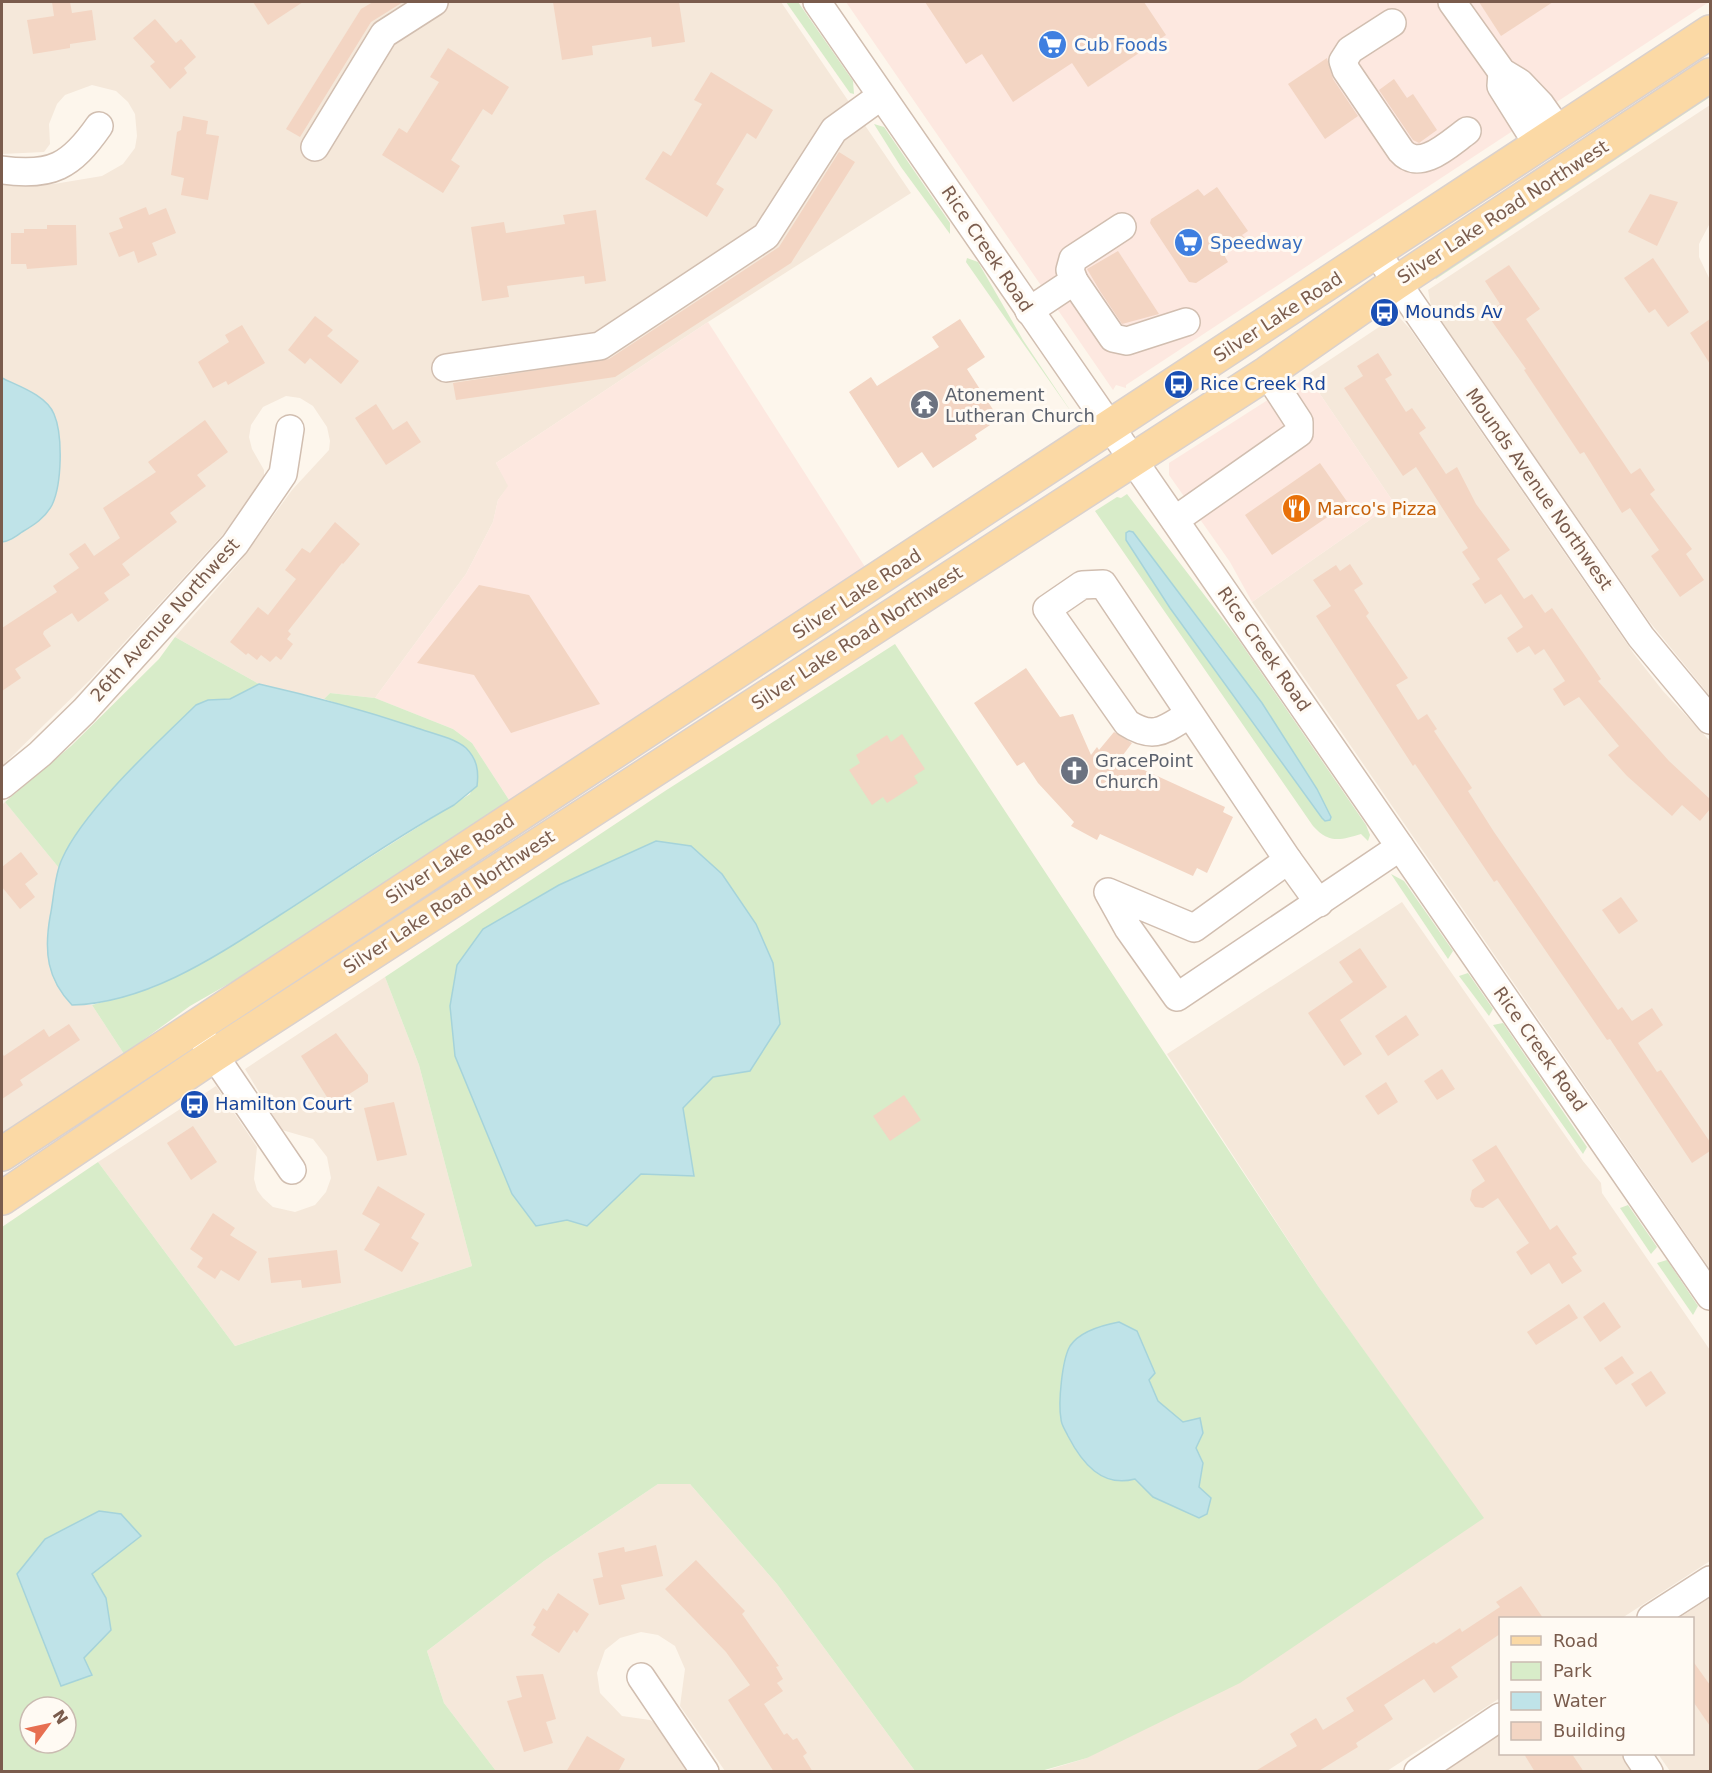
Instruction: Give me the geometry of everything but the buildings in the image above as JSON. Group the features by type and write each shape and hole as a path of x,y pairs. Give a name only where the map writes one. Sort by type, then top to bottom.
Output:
{"main road":[{"name":"Silver Lake Road","path":"2,1154 1710,32"},
{"name":"Silver Lake Road Northwest","path":"2,1198 214,1055 1267,373 1396,283 1710,75"}],"street":[{"path":"315,147 384,34 434,2"},
{"name":"Rice Creek Road","path":"817,2 1710,1296"},
{"path":"1452,2 1502,72 1521,83 1540,104 1549,138"},
{"path":"1392,23 1350,50 1343,61 1346,70 1401,151 1410,158 1422,159 1467,131"},
{"path":"446,368 600,346 766,236 834,130 881,96"},
{"path":"2,170 36,171 58,168 80,153 99,126"},
{"path":"1122,227 1073,259 1071,270 1074,281 1113,338 1117,340 1127,341 1186,322"},
{"name":"Mounds Avenue Northwest","path":"1376,252 1641,637 1710,720"},
{"path":"1029,311 1074,281"},
{"path":"1175,520 1299,433 1299,422 1267,373"},
{"name":"26th Avenue Northwest","path":"2,785 40,754 84,711 235,544 283,474 290,429"},
{"path":"1190,714 1157,733 1141,732 1127,723 1047,609 1082,585 1103,584 1319,903"},
{"path":"1288,860 1194,928 1108,892 1128,928 1177,998 1400,847"},
{"path":"194,1026 292,1170"},
{"path":"1653,1617 1710,1580"},
{"path":"641,1677 705,1772"},
{"path":"1418,1772 1499,1718"},
{"path":"1638,1755 1649,1772"}],"shaded area":[{"path":"2,2 781,2 911,193 708,322 496,463 509,486 498,500 493,522 466,574 375,698 330,693 324,699 259,684 175,637 239,563 292,490 329,450 327,427 313,406 300,398 286,396 263,407 251,425 249,437 252,449 264,470 264,477 246,509 90,680 2,766 2,184 54,184 102,176 123,164 135,148 137,136 135,114 128,102 116,91 92,85 65,95 57,104 49,124 50,144 44,152 2,154"},
{"path":"846,2 1709,2 1126,385 1126,388 1116,385 1113,390"},
{"path":"1710,105 1710,223 1699,244 1699,257 1710,280 1710,696 1648,620 1431,306 1428,290"},
{"path":"1394,317 1399,317 1410,329 1634,654 1663,691 1710,741 1710,1269 1252,602 1394,503 1307,375"},
{"path":"708,322 867,570 511,803 472,743 453,729 375,698 466,574 493,522 498,500 508,486 496,463"},
{"path":"1307,375 1394,503 1252,602 1230,562 1169,475 1169,463"},
{"path":"5,802 59,868 47,935 72,1005 92,1005 124,1054 2,1135 2,805"},
{"path":"1402,902 1583,1161 1601,1183 1602,1193 1710,1350 1710,1561 1624,1617 1499,1617 1499,1699 1387,1771 1041,1772 1087,1758 1483,1518 1318,1286 1167,1054"},
{"path":"385,977 419,1065 472,1266 235,1346 98,1162 216,1086 257,1147 254,1179 257,1190 263,1198 273,1207 295,1212 315,1205 326,1192 331,1178 327,1157 313,1139 282,1130 245,1069"},
{"path":"658,1484 690,1484 777,1584 915,1771 725,1771 680,1706 685,1669 675,1646 658,1635 641,1632 620,1638 605,1650 597,1673 600,1693 622,1716 656,1723 689,1771 496,1771 444,1703 427,1651 544,1561"},
{"path":"1710,1598 1710,1771 1670,1771 1659,1755 1694,1755 1694,1617 1681,1617"},
{"path":"1499,1735 1499,1755 1622,1755 1633,1771 1442,1772"}],"green space":[{"path":"786,2 798,2 853,81 854,94 850,93"},
{"path":"1710,91 1710,97 1436,279 1433,276"},
{"path":"874,124 884,127 950,223 950,234 901,167"},
{"path":"967,258 978,262 1023,340 1074,416 966,262"},
{"path":"1127,494 1238,639 1366,825 1370,835 1368,841 1361,834 1341,839 1330,838 1324,836 1313,826 1095,511 1117,497 1121,498","holes":["1133,532 1226,654 1317,789 1331,816 1330,820 1325,821 1322,818 1170,608 1126,540"]},
{"path":"175,637 259,684 230,699 217,699 196,705 140,760 99,805 67,849 59,868 5,802 71,746 159,659"},
{"path":"895,644 1318,1286 1484,1518 1240,1683 1087,1758 1041,1771 915,1771 777,1584 690,1484 658,1484 544,1561 427,1651 444,1703 496,1771 2,1772 2,1227 98,1162 235,1346 472,1266 419,1065 385,977 665,791"},
{"path":"330,693 375,698 453,729 472,743 511,803 244,975 190,1006 124,1054 92,1005 152,988 221,952 470,794 477,769 465,747 324,699"},
{"path":"1391,874 1404,881 1453,951 1448,959"},
{"path":"1468,973 1493,1009 1489,1016 1459,976"},
{"path":"1503,1023 1587,1147 1583,1154 1493,1025"},
{"path":"1628,1205 1657,1247 1651,1254 1620,1208"},
{"path":"1667,1260 1698,1306 1693,1315 1657,1263"}],"water":[{"path":"2,378 38,396 50,407 57,423 60,460 58,485 49,510 35,524 12,539 2,542"},
{"path":"1133,532 1262,703 1317,789 1331,817 1330,820 1325,821 1322,818 1170,608 1126,540 1126,533"},
{"path":"259,684 357,709 455,741 470,752 475,761 478,775 477,786 454,805 207,961 128,996 72,1005 52,975 47,942 57,873 72,840 122,778 196,705 208,700 230,699"},
{"path":"656,841 691,846 722,874 756,924 773,963 780,1024 750,1071 713,1077 683,1108 694,1176 641,1174 587,1226 567,1220 536,1226 512,1194 455,1056 450,1006 457,965 483,929 559,885"},
{"path":"1119,1322 1137,1331 1155,1373 1149,1380 1158,1401 1183,1422 1200,1418 1203,1433 1196,1448 1203,1463 1199,1487 1211,1498 1207,1514 1199,1518 1153,1497 1135,1479 1113,1480 1094,1471 1080,1455 1063,1426 1060,1412 1061,1382 1070,1346 1086,1333"},
{"path":"99,1511 121,1514 141,1536 92,1574 106,1598 111,1630 84,1658 92,1675 61,1686 17,1574 45,1539"}],"place":[{"name":"Cub Foods","path":"1053,45"},
{"name":"Speedway","path":"1189,243"},
{"name":"Mounds Av","path":"1384,312"},
{"name":"Rice Creek Rd","path":"1179,384"},
{"name":"Atonement Lutheran Church","path":"924,405"},
{"name":"Marco's Pizza","path":"1296,509"},
{"name":"GracePoint Church","path":"1074,771"},
{"name":"Hamilton Court","path":"194,1104"}]}
